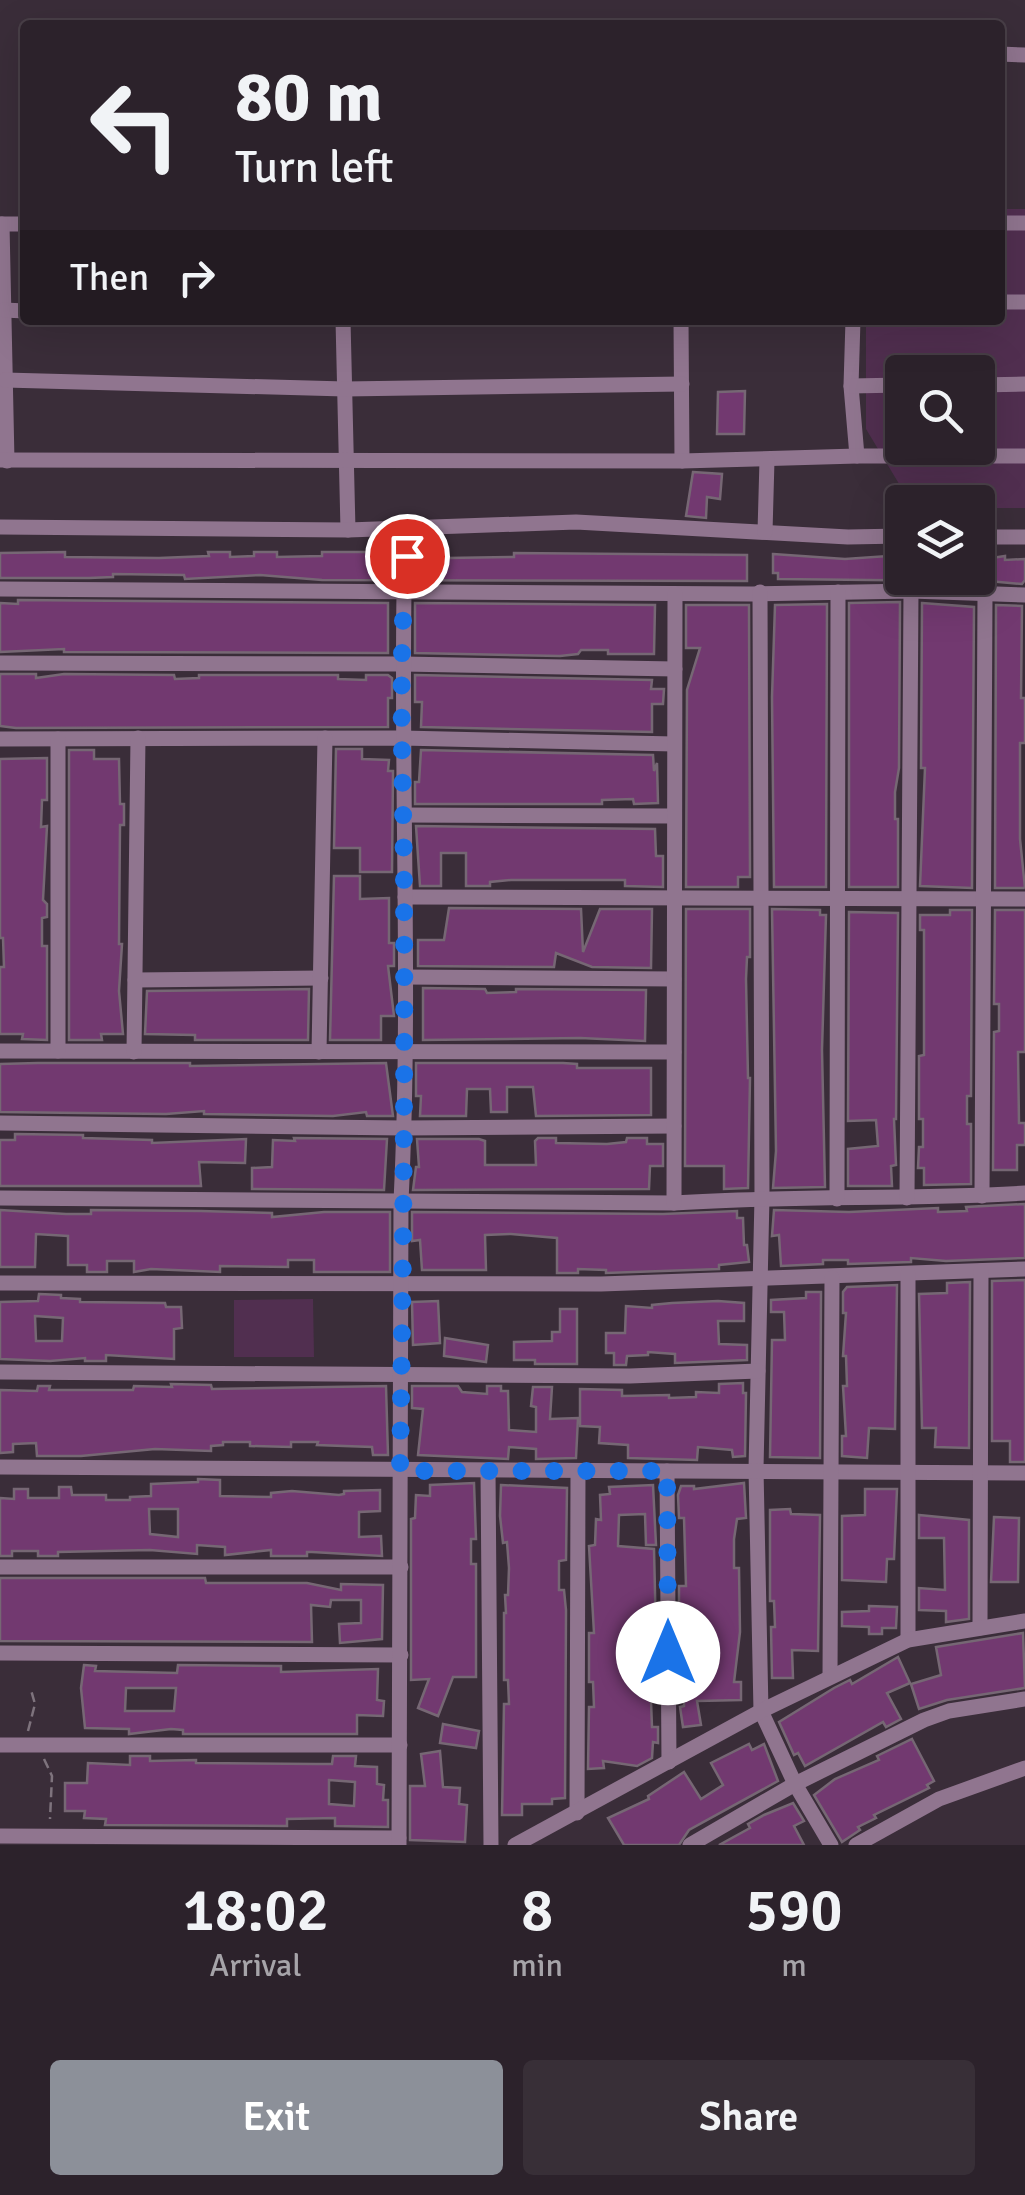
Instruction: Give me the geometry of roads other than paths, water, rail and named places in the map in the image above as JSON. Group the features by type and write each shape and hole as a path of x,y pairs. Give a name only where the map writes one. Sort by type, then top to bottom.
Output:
{"street":[{"path":"1,224 3,460 682,461 1025,456"},
{"path":"4,310 20,310"},
{"path":"343,325 348,530"},
{"path":"682,325 682,461"},
{"path":"853,325 851,386 857,456"},
{"path":"5,380 345,389 682,384"},
{"path":"995,385 1025,384"},
{"path":"851,386 885,386"},
{"path":"765,532 767,460"},
{"path":"0,528 348,530 576,522 885,536"},
{"path":"995,537 1025,537"},
{"path":"0,590 885,591"},
{"path":"0,1836 399,1841 404,592"},
{"path":"760,592 762,1197 756,1469 761,1711 795,1784 831,1845"},
{"path":"837,1199 838,592"},
{"path":"674,1203 675,594"},
{"path":"995,594 1025,595"},
{"path":"908,1198 911,595"},
{"path":"982,1196 985,595"},
{"path":"0,663 403,664 675,670"},
{"path":"134,1052 138,738"},
{"path":"319,1052 324,738"},
{"path":"0,739 402,738 674,744"},
{"path":"58,739 58,1051"},
{"path":"403,815 674,816"},
{"path":"404,897 1025,898"},
{"path":"403,977 674,978"},
{"path":"134,980 321,978"},
{"path":"0,1051 674,1052"},
{"path":"0,1123 404,1128 674,1126"},
{"path":"0,1198 674,1203 762,1197 908,1198 1025,1193"},
{"path":"0,1284 758,1281 1025,1269"},
{"path":"980,1628 981,1271"},
{"path":"908,1274 908,1640"},
{"path":"830,1676 832,1278"},
{"path":"0,1372 630,1376 758,1371"},
{"path":"0,1466 1025,1473"},
{"path":"577,1813 578,1471"},
{"path":"667,1471 668,1762"},
{"path":"488,1472 491,1845"},
{"path":"0,1567 402,1567"},
{"path":"515,1845 761,1711 908,1640 1025,1621"},
{"path":"0,1654 401,1656"},
{"path":"690,1845 795,1784 924,1720 949,1711 1025,1700"},
{"path":"0,1745 400,1745"},
{"path":"856,1845 938,1799 1025,1768"}]}
